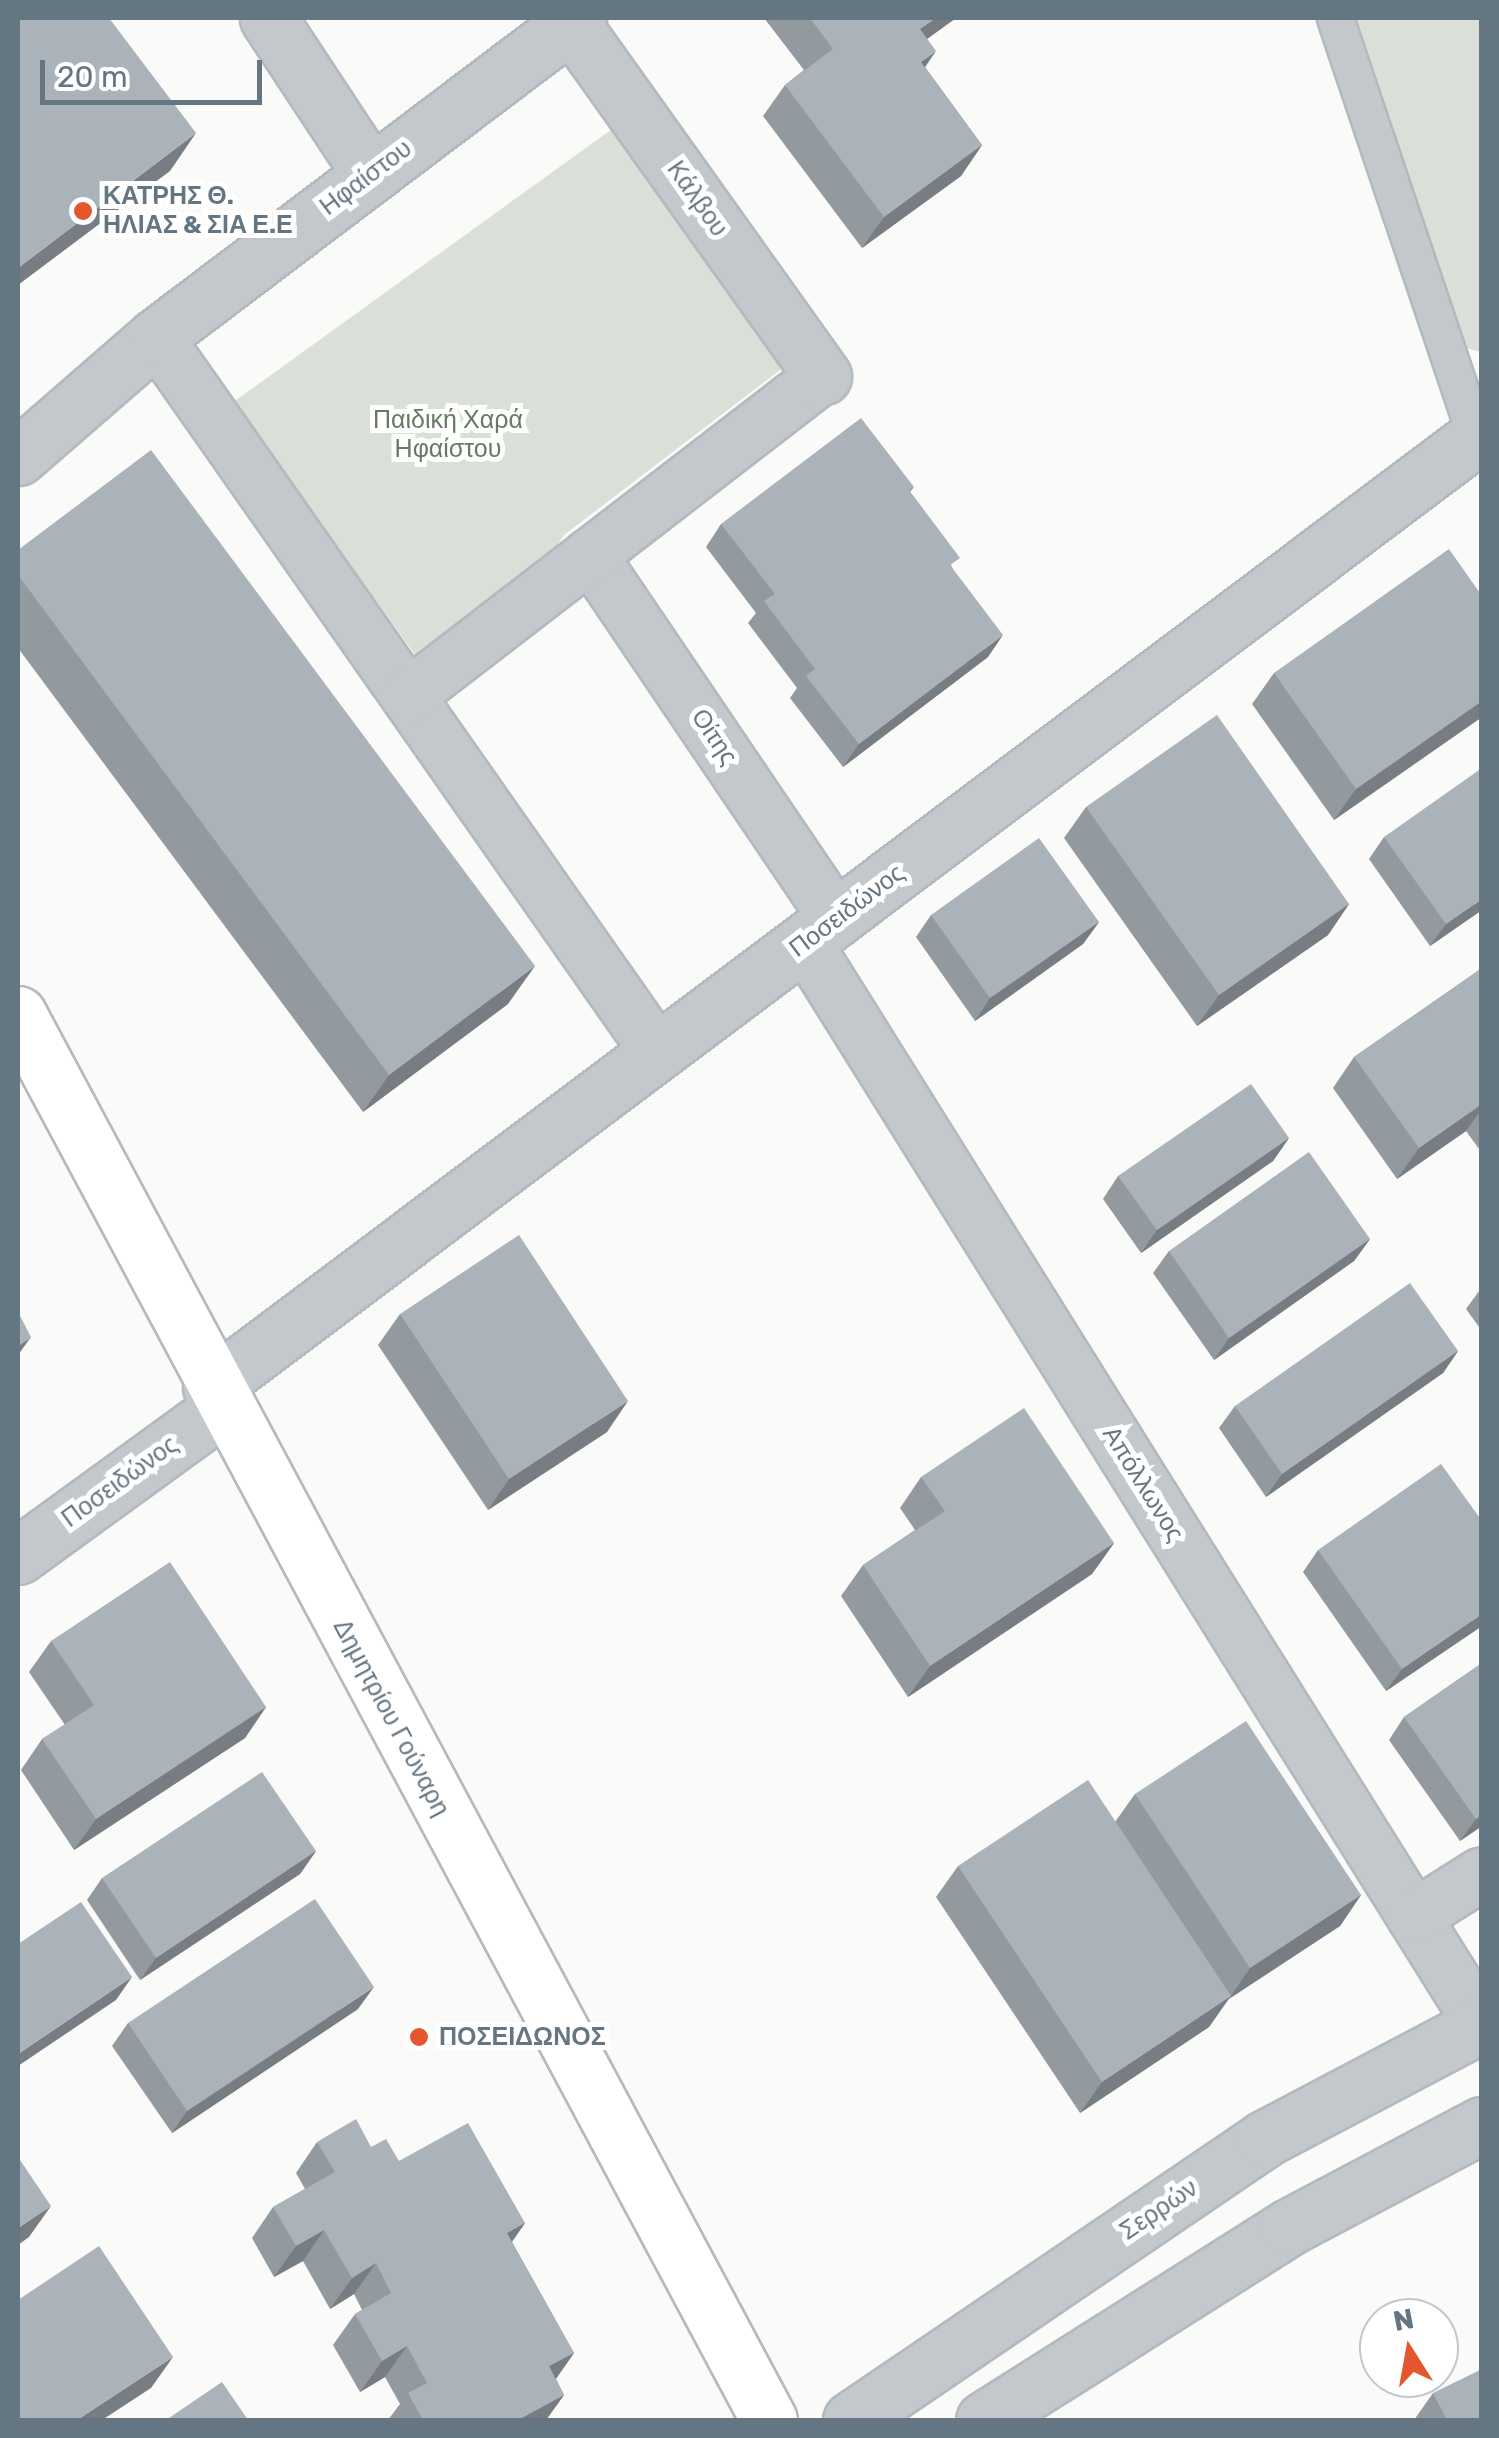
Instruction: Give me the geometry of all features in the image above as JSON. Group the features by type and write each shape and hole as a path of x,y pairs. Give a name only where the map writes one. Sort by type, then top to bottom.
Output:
{"main road":[{"name":"Δημητρίου Γούναρη","path":"18,1014 217,1397 769,2420"}],"street":[{"path":"268,18 371,174"},
{"name":"Ηφαίστου","path":"18,457 156,338 574,20"},
{"name":"Κάλβου","path":"574,20 822,376"},
{"path":"156,338 658,1054"},
{"path":"408,696 822,376"},
{"name":"Ποσειδώνος","path":"18,1556 658,1054 1480,441"},
{"name":"Οίτης","path":"590,555 821,932"},
{"name":"Απόλλωνος","path":"821,932 1481,2024"},
{"path":"1414,1917 1482,1874"},
{"name":"Σερρών","path":"851,2420 1264,2139 1481,2024"},
{"path":"984,2420 1289,2227 1482,2125"}],"lane":[{"path":"1336,18 1480,441"}],"green space":[{"path":"1356,18 1479,18 1481,23 1480,352 1464,347"},
{"name":"Παιδική Χαρά Ηφαίστου","path":"615,127 788,364 564,535 551,555 419,660 232,403"}],"building":[{"path":"18,18 109,18 196,133 18,268"},
{"path":"810,18 936,18 920,29 936,51 921,62 982,145 884,217 785,85 833,49"},
{"path":"861,418 914,487 909,490 960,558 950,565 1003,635 859,744 806,676 815,669 764,601 775,594 721,524"},
{"path":"151,450 535,966 389,1075 18,575 18,550"},
{"path":"1449,549 1482,596 1482,701 1356,789 1274,673"},
{"path":"1217,715 1349,904 1219,995 1086,807"},
{"path":"1482,768 1482,899 1446,924 1384,837"},
{"path":"1039,838 1099,922 990,998 931,915"},
{"path":"1482,968 1482,1104 1419,1148 1354,1057"},
{"path":"1251,1084 1289,1138 1157,1230 1118,1176"},
{"path":"1309,1152 1370,1239 1229,1338 1169,1251"},
{"path":"519,1235 628,1401 509,1479 400,1314"},
{"path":"1410,1283 1458,1351 1282,1474 1235,1406"},
{"path":"18,1312 31,1337 18,1346"},
{"path":"1024,1408 1114,1543 930,1666 863,1565 945,1511 921,1477"},
{"path":"1441,1464 1482,1521 1482,1614 1402,1669 1318,1550"},
{"path":"170,1562 266,1707 96,1819 42,1739 94,1705 51,1641"},
{"path":"1482,1663 1482,1815 1476,1819 1404,1717"},
{"path":"1246,1721 1361,1895 1250,1968 1135,1794"},
{"path":"262,1772 316,1851 156,1958 102,1878"},
{"path":"1088,1780 1231,1996 1102,2082 958,1866"},
{"path":"315,1899 374,1987 187,2111 128,2023"},
{"path":"81,1902 132,1977 18,2054 18,1944"},
{"path":"356,2119 371,2147 386,2139 399,2161 468,2123 525,2223 507,2233 574,2353 549,2366 564,2395 518,2420 423,2420 408,2393 427,2383 407,2346 382,2361 355,2314 391,2293 376,2263 352,2278 324,2230 296,2246 273,2207 335,2172 317,2142"},
{"path":"18,2157 51,2206 18,2228"},
{"path":"99,2246 173,2357 77,2420 18,2420 18,2300"},
{"path":"1482,2369 1482,2420 1447,2420 1436,2398 1459,2398 1459,2380"},
{"path":"222,2382 248,2420 166,2420"}],"place":[{"name":"ΚΑΤΡΗΣ Θ. ΗΛΙΑΣ & ΣΙΑ Ε.Ε","path":"83,211"},
{"name":"ΠΟΣΕΙΔΩΝΟΣ","path":"419,2037"}]}
